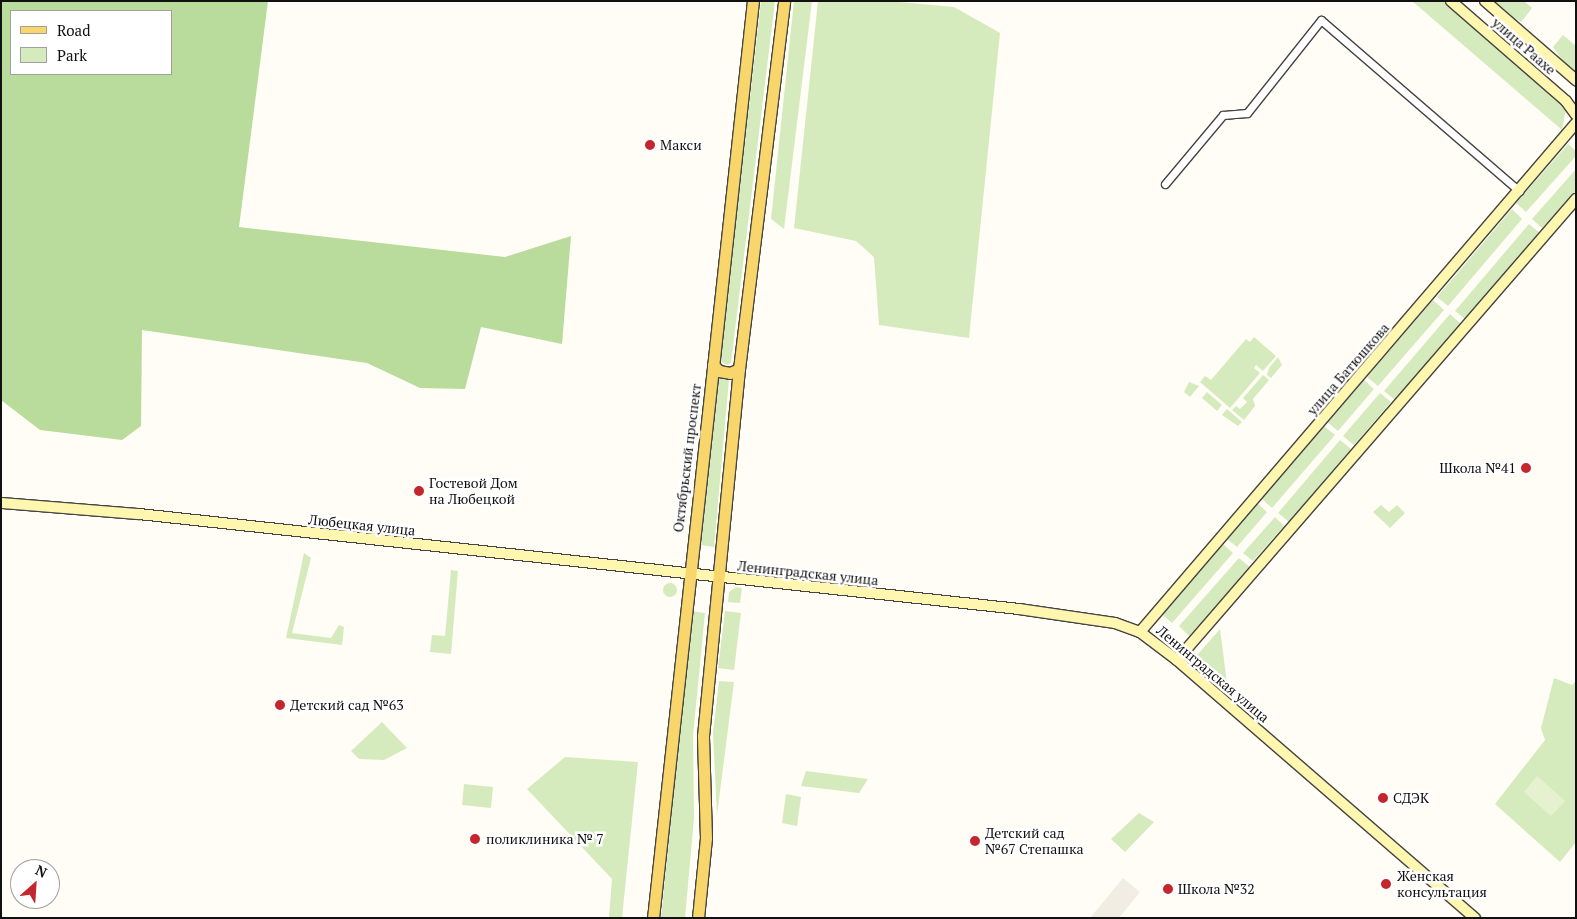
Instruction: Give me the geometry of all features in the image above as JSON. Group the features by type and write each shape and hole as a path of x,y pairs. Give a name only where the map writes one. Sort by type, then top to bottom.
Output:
{"main road":[{"name":"Октябрьский проспект","path":"652,918 753,1"},
{"path":"698,918 706,838 703,736 739,369 784,1"},
{"path":"713,365 719,371 730,373 739,369"}],"street":[{"name":"улица Раахе","path":"1451,1 1566,101 1576,115"},
{"name":"улица Раахе","path":"1485,1 1576,80"},
{"path":"1165,184 1223,116 1247,113 1321,20 1519,191"},
{"name":"улица Батюшкова","path":"1140,632 1576,123"},
{"path":"1177,660 1576,199"},
{"name":"Любецкая улица","path":"1,503 83,508 720,578"},
{"name":"Ленинградская улица","path":"720,578 1018,609 1115,622 1140,632 1177,660 1475,918"}],"green space":[{"path":"1,1 268,1 239,227 505,257 571,236 562,344 481,327 465,389 420,388 367,363 142,330 141,426 122,440 40,430 1,400"},
{"path":"761,1 775,1 731,363 727,365 720,361"},
{"path":"794,1 812,1 784,229 771,219"},
{"path":"818,1 889,1 954,7 1000,33 969,338 879,325 874,257 856,241 794,228"},
{"path":"1412,1 1452,1 1568,99 1562,130"},
{"path":"1485,1 1524,1 1532,8 1521,22"},
{"path":"1563,35 1576,46 1576,80 1553,47"},
{"path":"1568,144 1576,151 1576,156 1526,212 1516,203"},
{"path":"1576,169 1576,190 1542,228 1532,219"},
{"path":"1512,209 1522,219 1448,306 1437,297"},
{"path":"1529,224 1540,233 1466,320 1455,311"},
{"path":"1433,300 1444,310 1378,386 1367,377"},
{"path":"1450,314 1461,324 1395,400 1384,391"},
{"path":"1254,337 1276,356 1263,371 1256,365 1254,368 1260,373 1230,408 1200,382 1205,376 1211,380 1246,339 1250,342"},
{"path":"1278,357 1282,365 1271,378 1267,375 1269,368"},
{"path":"1263,375 1269,380 1253,399 1255,406 1244,420 1232,410 1236,406 1240,409 1247,402 1243,398"},
{"path":"718,376 729,379 714,547 701,545"},
{"path":"1363,379 1374,389 1338,431 1327,422"},
{"path":"1189,382 1199,386 1190,397 1184,392"},
{"path":"1207,392 1222,405 1217,411 1202,398"},
{"path":"1380,393 1391,402 1354,445 1343,436"},
{"path":"1227,409 1242,422 1238,426 1222,415"},
{"path":"1324,426 1335,435 1272,508 1262,499"},
{"path":"1340,440 1351,449 1289,522 1278,513"},
{"path":"1257,503 1267,512 1237,547 1227,539"},
{"path":"1381,505 1389,512 1397,505 1405,513 1390,528 1373,512"},
{"path":"1275,517 1284,526 1253,561 1243,553"},
{"path":"1223,544 1233,553 1172,623 1162,614"},
{"path":"304,553 311,558 292,633 331,638 339,625 344,627 342,645 286,638"},
{"path":"1239,558 1250,567 1189,636 1179,626"},
{"path":"451,570 458,571 451,654 430,652 432,635 445,636"},
{"path":"670,583 675,585 677,590 675,595 670,597 665,595 663,590 665,585"},
{"path":"736,587 742,588 740,603 728,602 729,592"},
{"path":"692,611 705,613 693,736 694,818 685,918 661,918"},
{"path":"725,611 741,613 734,670 718,668"},
{"path":"1220,629 1228,691 1192,661"},
{"path":"1554,678 1572,685 1576,681 1576,842 1560,862 1495,804 1545,740 1541,728"},
{"path":"719,681 734,682 717,815 713,733"},
{"path":"382,722 407,748 384,760 359,759 351,751"},
{"path":"565,757 638,762 622,918 609,917 612,879 527,789"},
{"path":"806,771 868,779 859,793 801,786"},
{"path":"1537,776 1565,801 1551,816 1524,792"},
{"path":"464,784 493,787 491,808 462,805"},
{"path":"786,794 801,797 797,826 782,823"},
{"path":"1139,813 1154,822 1125,852 1111,839"}],"shaded area":[{"path":"1123,878 1140,892 1119,918 1090,918"}],"place":[{"name":"Макси","path":"650,145"},
{"name":"Школа №41","path":"1526,468"},
{"name":"Гостевой Дом на Любецкой","path":"419,491"},
{"name":"Детский сад №63","path":"280,705"},
{"name":"СДЭК","path":"1383,798"},
{"name":"поликлиника № 7","path":"475,839"},
{"name":"Детский сад №67 Степашка","path":"975,841"},
{"name":"Женская консультация","path":"1386,884"},
{"name":"Школа №32","path":"1168,889"}]}
